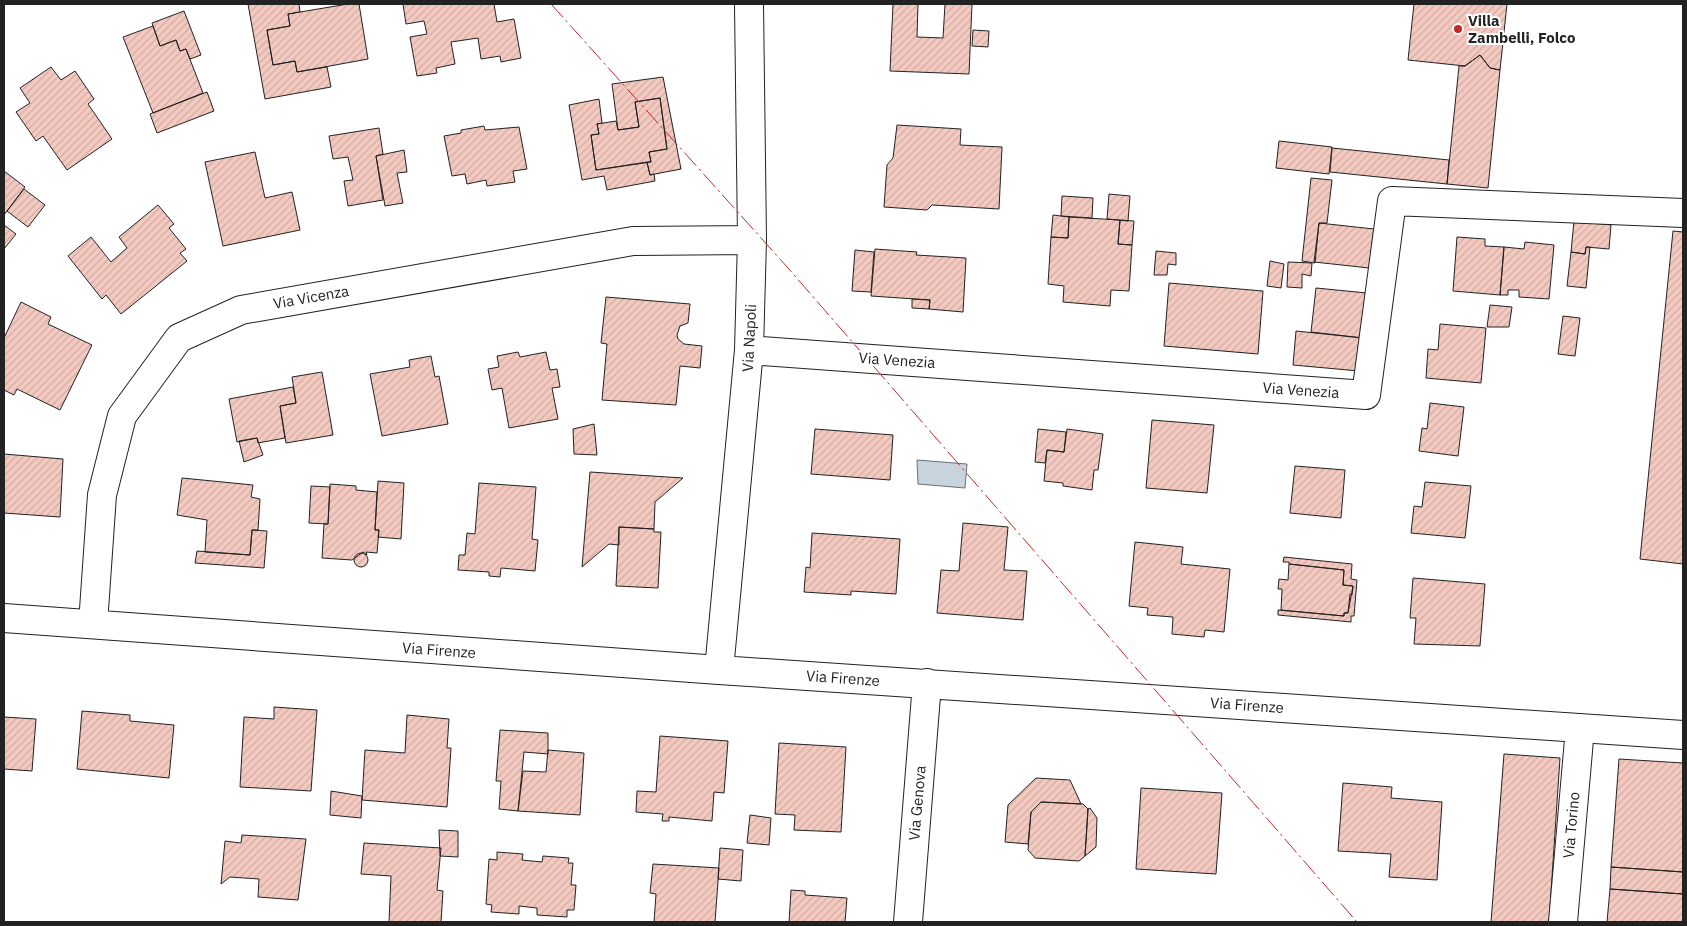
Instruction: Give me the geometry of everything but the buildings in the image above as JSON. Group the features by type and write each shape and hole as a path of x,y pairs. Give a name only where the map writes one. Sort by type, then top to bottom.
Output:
{"street":[{"name":"Via Napoli","path":"719,670 749,350 752,240 749,4"},
{"name":"Via Venezia","path":"749,350 1366,395 1392,200 1683,213"},
{"name":"Via Vicenza","path":"93,624 102,495 122,416 180,338 241,310 633,240 752,240"},
{"name":"Via Firenze","path":"4,618 719,670 1683,735"},
{"name":"Via Genova","path":"908,922 927,683"},
{"name":"Via Torino","path":"1563,922 1580,728"}],"shaded area":[{"path":"917,460 967,464 965,488 918,484"}],"power":[{"path":"551,4 788,268 1357,922"}],"place":[{"name":"Villa Zambelli, Folco","path":"1458,29"}]}
